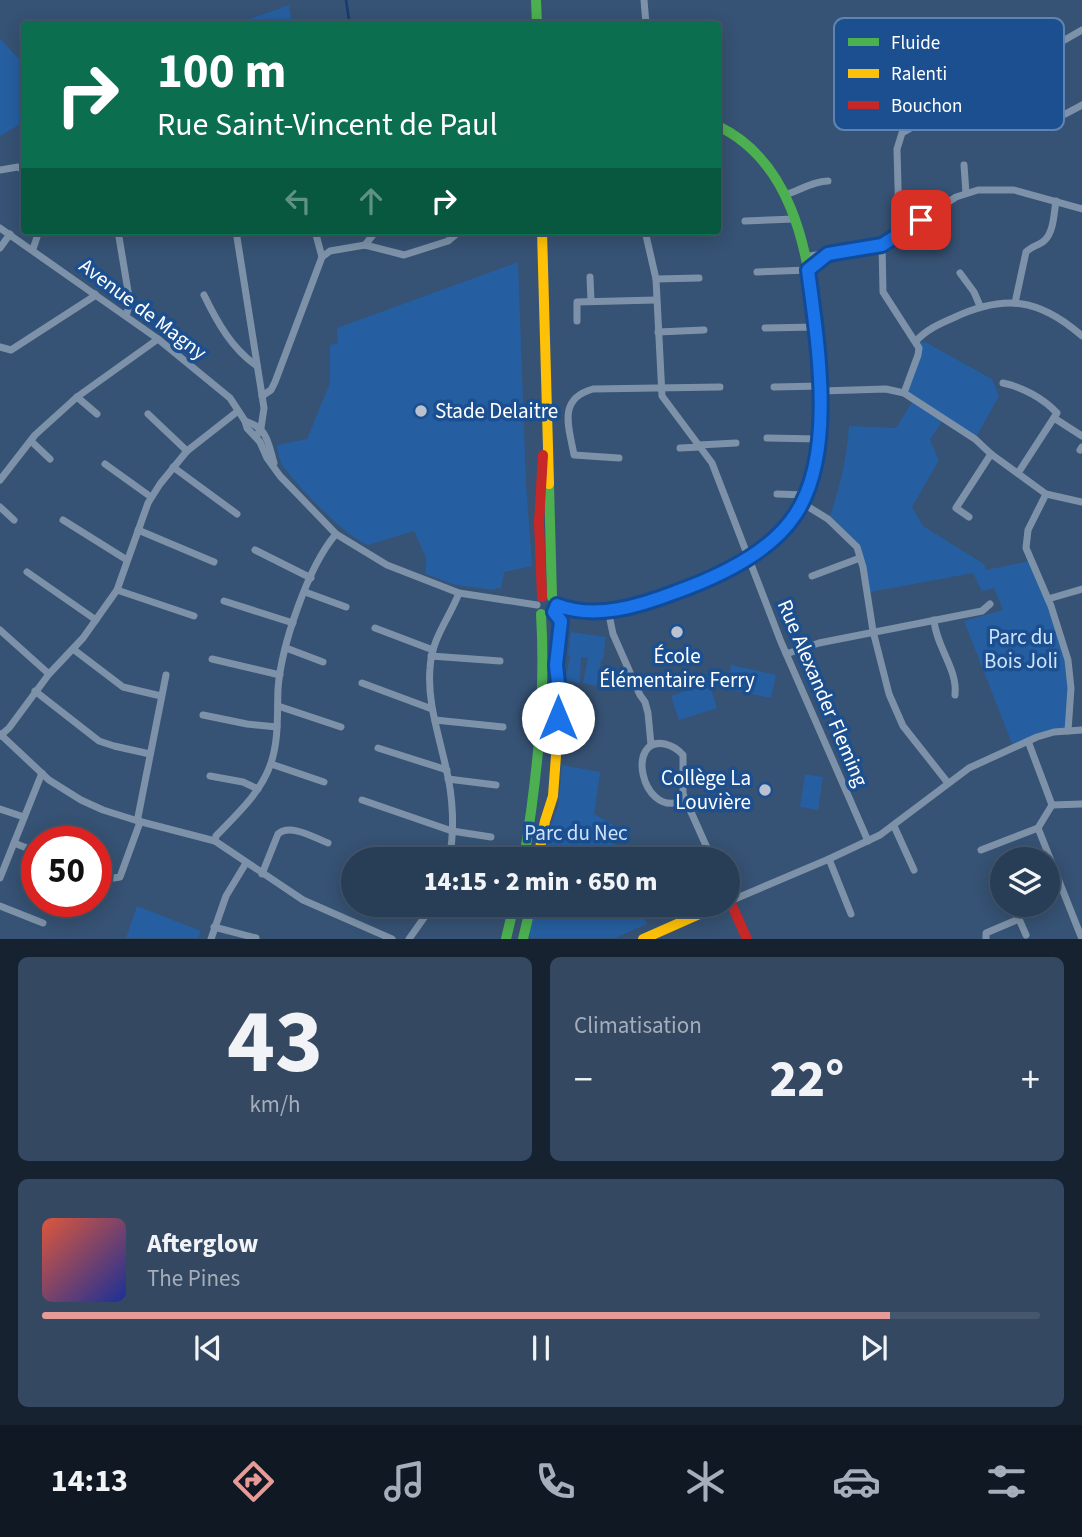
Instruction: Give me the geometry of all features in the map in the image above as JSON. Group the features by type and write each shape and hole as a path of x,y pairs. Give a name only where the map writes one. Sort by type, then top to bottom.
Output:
{"main road":[{"path":"536,0 537,21"},
{"path":"547,605 587,611 608,610 656,600 682,590 748,558 782,531 804,499 813,470 818,439 821,388 808,270 785,195 757,150 746,140 721,128"},
{"path":"526,847 537,766 547,605 547,404 542,235"},
{"path":"540,847 553,796 560,702 556,665 561,621 547,605"},
{"path":"506,939 511,917"},
{"path":"523,939 528,917"},
{"path":"643,939 692,917"},
{"path":"735,917 747,939"}],"street":[{"path":"644,0 646,21"},
{"path":"1064,40 1082,30"},
{"path":"1064,114 1082,105"},
{"path":"904,232 899,223 897,149 900,137 906,130"},
{"path":"964,165 966,193"},
{"path":"0,170 21,168"},
{"path":"785,195 805,189 818,181 828,181"},
{"path":"805,257 882,245 966,193 991,189 1014,190 1082,209"},
{"path":"1015,303 1026,252 1045,240 1050,232 1056,201"},
{"path":"745,221 794,219"},
{"name":"Avenue de Magny","path":"0,248 3,232 33,249 158,340 230,398 275,469 336,534 387,565 458,593 547,605"},
{"path":"33,249 37,235"},
{"path":"119,235 130,303 126,316"},
{"path":"235,235 264,408 261,428 256,437"},
{"path":"316,235 322,257"},
{"path":"365,245 373,235"},
{"path":"262,396 271,390 275,382 322,257 330,251 365,245 404,255 448,241 455,235"},
{"path":"646,235 656,279 661,389"},
{"path":"882,245 883,292 916,341 918,355 904,393"},
{"path":"757,272 808,270 828,254"},
{"path":"960,273 974,292 979,306"},
{"path":"590,277 591,301"},
{"path":"656,279 699,278"},
{"path":"0,347 11,350 93,298 95,294"},
{"path":"204,295 217,322 240,352 257,366"},
{"path":"577,321 577,302 656,300"},
{"path":"916,341 930,330 979,306 1015,303 1033,306 1055,316 1082,335"},
{"path":"765,328 816,327"},
{"path":"657,331 704,330"},
{"path":"1,477 31,441 77,397 158,340"},
{"path":"1003,383 1017,386 1049,405 1057,413 1018,473"},
{"path":"619,458 574,454 567,415 570,405 583,392 593,389 720,387"},
{"path":"774,387 886,389 904,393 975,439 1046,494 1082,502"},
{"name":"Rue Alexander Fleming","path":"661,389 666,404 715,469 786,654 868,841"},
{"path":"77,397 97,414"},
{"path":"238,411 187,451 173,467 151,497 117,590 73,649 35,691 9,728 0,735 59,787 81,800 138,821 215,841 303,900 391,939"},
{"path":"148,414 187,451"},
{"path":"1054,418 1082,436"},
{"path":"245,421 261,428"},
{"name":"Avenue de Magny","path":"261,428 269,441 275,469"},
{"path":"767,438 818,439"},
{"path":"31,441 50,459"},
{"path":"680,448 736,443"},
{"path":"969,517 956,508 991,454"},
{"path":"105,464 151,497"},
{"path":"173,467 237,514"},
{"path":"777,494 799,493 852,541 860,558 873,631 889,694 903,726 948,783"},
{"path":"1046,494 1026,539 1030,561 1048,599 1068,660 1071,688 1068,731"},
{"path":"0,507 14,520"},
{"path":"63,520 127,560"},
{"path":"138,530 214,562"},
{"path":"215,841 258,789 271,764 277,727 280,675 293,623 311,578 328,543 336,534"},
{"path":"255,550 311,578"},
{"path":"812,576 860,558"},
{"path":"27,572 96,620"},
{"path":"1048,599 1082,589"},
{"path":"117,590 194,616"},
{"path":"305,592 345,607"},
{"path":"450,847 452,831 447,770 432,709 430,679 432,653 441,625 458,593"},
{"path":"224,601 293,623"},
{"path":"786,654 819,643 873,631 982,611 990,604"},
{"path":"608,610 613,634 645,702 651,745"},
{"path":"934,620 936,633 957,685 955,695"},
{"path":"375,628 432,653 500,661"},
{"path":"0,631 49,674"},
{"path":"286,648 323,662"},
{"path":"73,649 123,687 161,696"},
{"path":"212,659 280,675"},
{"path":"112,877 120,877 139,825 166,675"},
{"path":"362,683 432,709"},
{"path":"35,691 99,741 150,754"},
{"path":"278,706 341,727"},
{"path":"203,715 277,727"},
{"path":"435,720 503,727"},
{"path":"740,896 868,841 894,826 969,768 1054,732 1082,730"},
{"path":"1028,741 1052,805"},
{"path":"683,794 679,802 667,804 656,799 650,790 642,766 644,752 651,745 657,743 671,746 683,755 683,794 707,847"},
{"path":"378,748 447,770"},
{"path":"271,764 324,782"},
{"path":"0,876 43,773"},
{"path":"210,776 243,782 258,789"},
{"path":"448,779 496,785"},
{"path":"362,800 452,831 491,837"},
{"path":"1052,805 1082,804"},
{"path":"981,850 1038,828 1052,805"},
{"path":"0,809 24,817"},
{"path":"894,826 914,870"},
{"path":"1038,828 1078,918 1082,939"},
{"path":"262,874 282,830 289,829 328,843"},
{"path":"13,843 21,846"},
{"path":"830,859 851,914"},
{"path":"211,939 229,891 246,863"},
{"path":"0,906 43,923"},
{"path":"409,939 425,917"},
{"path":"986,939 986,933 991,929 1019,919 1026,935"},
{"path":"214,927 256,937"}],"green space":[{"path":"289,5 292,21 244,21"},
{"path":"0,39 21,61 21,124 0,136"},
{"name":"Stade Delaitre","path":"518,262 526,484 532,566 504,572 501,589 456,585 426,574 426,558 414,531 368,545 348,533 323,511 290,475 283,466 277,445 307,439 330,383 330,345 338,343 337,328"},
{"name":"Parc du Bois Joli","path":"916,341 927,343 992,379 999,396 975,439 943,420 930,440 939,460 912,507 923,526 984,564 986,570 1030,561 1068,660 1068,731 1013,746 964,621 1003,610 994,588 982,591 973,573 870,592 859,545 830,516 847,449 849,426 896,428 914,399 904,393 918,355"},
{"path":"571,632 606,637 596,686 583,683 588,658 581,657 580,683 565,681"},
{"path":"731,665 776,675 771,698 726,689"},
{"path":"709,683 717,708 679,720 671,696"},
{"name":"Parc du Nec","path":"562,765 600,772 594,814 621,829 614,847 546,847 558,807"},
{"path":"805,774 823,777 818,810 800,807"},
{"path":"137,906 201,931 198,938 126,938"},
{"name":"Parc du Nec","path":"533,917 644,917 647,924 615,938 530,938"}],"waterway":[{"path":"346,0 349,20"}],"traffic: fast":[{"path":"536,0 537,21"},
{"path":"721,128 742,141 762,160 778,182 800,233 815,315"},
{"path":"549,484 552,597"},
{"path":"526,847 539,737 541,614"},
{"path":"506,939 511,917"},
{"path":"523,939 528,917"}],"traffic: slow":[{"path":"542,235 549,484"},
{"path":"557,605 602,610 662,597 709,579 740,563 782,532 805,499 817,448 820,392 815,315"},
{"path":"540,847 553,796 560,702 556,665 561,621 554,612"},
{"path":"643,939 693,917"}],"traffic: jam":[{"path":"542,597 539,522 543,455"},
{"path":"737,917 747,939"}],"place":[{"name":"Stade Delaitre","path":"421,411"},
{"name":"École Élémentaire Ferry","path":"677,632"},
{"name":"Collège La Louvière","path":"765,790"}],"route":[{"path":"558,718 560,702 556,665 561,621 554,612 557,605 587,611 608,610 656,600 748,558 782,531 794,517 806,495 813,470 820,418 821,386 808,270 814,268 828,254 882,245 921,220"}]}
